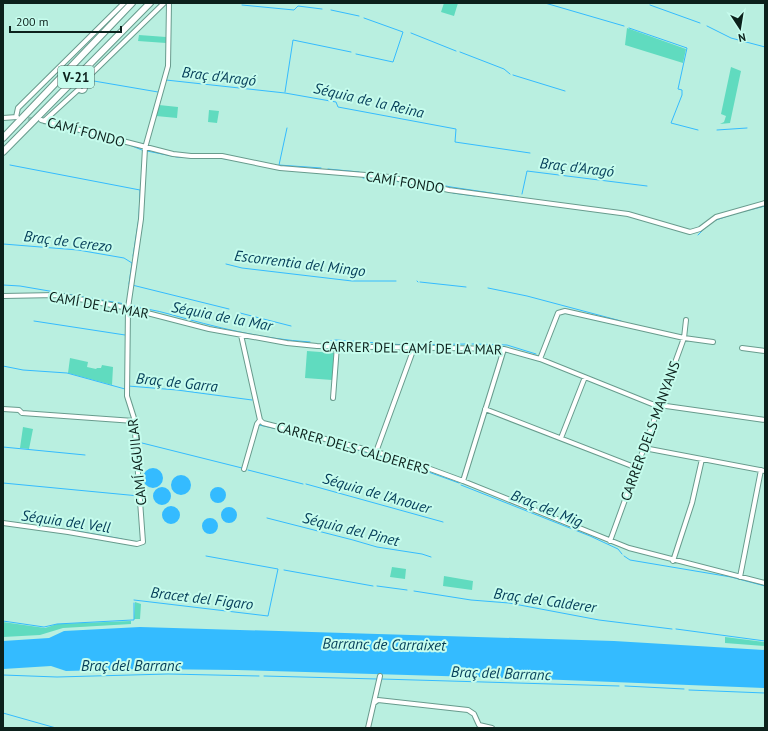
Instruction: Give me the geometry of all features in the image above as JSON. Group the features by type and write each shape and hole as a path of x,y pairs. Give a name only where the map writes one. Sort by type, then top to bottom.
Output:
{"highway":[{"name":"V-21","path":"3,138 132,3"},
{"name":"V-21","path":"3,152 150,3"}],"street":[{"path":"3,118 17,117 18,108 124,3"},
{"name":"CAMÍ FONDO","path":"164,3 80,86 79,89 42,121 145,148 191,156 222,156 280,168 390,178 449,190 628,214 690,232 700,229 716,217 765,204"},
{"name":"CAMÍ AGUILAR","path":"3,523 141,544 144,536 134,421 127,388 128,308 141,219 145,148 168,66 169,3"},
{"name":"CAMÍ DE LA MAR","path":"3,296 53,295 128,308 209,329 241,335"},
{"path":"540,359 558,312 565,311 684,338 713,342"},
{"name":"CARRER DELS MANYANS","path":"610,541 684,338 686,320"},
{"path":"241,335 260,420 256,424 244,469"},
{"name":"CARRER DEL CAMÍ DE LA MAR","path":"241,335 287,343 337,346 504,349 540,359 660,405 765,420"},
{"path":"333,398 337,346"},
{"path":"376,452 414,348"},
{"path":"742,348 765,351"},
{"path":"463,481 504,349"},
{"path":"561,438 585,377"},
{"path":"3,409 19,410 22,412 134,421"},
{"path":"485,409 637,468"},
{"name":"CARRER DELS CALDERERS","path":"260,420 263,423 403,459 463,481 610,541 673,561 765,583"},
{"path":"644,448 763,471 740,577"},
{"path":"673,561 692,503 702,459"},
{"path":"368,728 374,703 377,699 380,676"},
{"path":"377,699 468,710 474,714 479,725 492,728"}],"green space":[{"path":"444,3 458,3 454,16 441,12"},
{"path":"627,28 686,49 683,63 625,45"},
{"path":"139,35 166,37 166,43 138,41"},
{"path":"731,67 741,71 730,123 720,124 724,122 726,116 721,114"},
{"path":"159,105 178,107 177,118 156,116"},
{"path":"209,110 219,111 217,123 208,122"},
{"path":"307,351 334,353 332,380 305,378"},
{"path":"70,358 88,362 87,367 96,369 101,368 102,365 113,367 112,385 68,373"},
{"path":"23,427 33,429 29,449 20,448"},
{"path":"392,567 406,569 405,579 390,577"},
{"path":"444,576 473,581 472,590 443,586"},
{"path":"135,602 141,604 140,619 134,619"},
{"path":"131,621 131,624 63,628 40,635 3,637 3,622 45,628 57,624"},
{"path":"725,637 765,642 765,646 725,643"}],"water":[{"path":"153,468 160,471 163,478 160,485 153,488 146,485 143,478 146,471"},
{"path":"181,475 188,478 191,485 188,492 181,495 174,492 171,485 174,478"},
{"path":"162,487 168,490 171,496 168,502 162,505 156,502 153,496 156,490"},
{"path":"218,487 225,492 226,495 221,502 218,503 211,498 210,495 215,488"},
{"path":"171,506 177,509 180,515 177,521 171,524 165,521 162,515 165,509"},
{"path":"229,507 236,512 237,515 232,522 229,523 222,518 221,515 226,508"},
{"path":"210,518 217,523 218,526 213,533 210,534 203,529 202,526 207,519"},
{"name":"Barranc de Carraixet","path":"140,627 614,641 765,650 765,688 513,678 236,670 145,669 66,671 51,666 3,669 3,641 49,638 64,631"}],"waterway":[{"path":"545,3 624,26"},
{"path":"242,5 294,10 298,6 322,9"},
{"path":"650,5 700,23"},
{"path":"331,10 359,16"},
{"path":"356,54 393,62 403,32 364,18"},
{"path":"707,26 731,38 765,47"},
{"path":"629,28 687,48 678,89 682,90 682,95 671,123 698,130"},
{"path":"411,33 456,51"},
{"path":"285,92 293,40 351,52"},
{"path":"460,52 504,69 510,74"},
{"path":"513,75 565,91"},
{"name":"Braç d'Aragó","path":"88,80 158,92"},
{"name":"Séquia de la Reina","path":"166,80 285,93 336,102 338,107 456,129 455,142 530,153"},
{"path":"57,126 89,135"},
{"name":"Braç d'Aragó","path":"287,128 279,165 321,168"},
{"path":"717,130 747,128"},
{"path":"92,135 96,136"},
{"path":"127,144 142,150"},
{"path":"147,151 177,157 219,158 234,160"},
{"name":"Escorrentia del Mingo","path":"10,165 140,190 139,218 133,256"},
{"name":"Braç d'Aragó","path":"328,169 359,172"},
{"name":"Braç d'Aragó","path":"522,194 527,171 647,186"},
{"name":"Braç d'Aragó","path":"396,176 451,187 518,197"},
{"path":"363,178 402,182"},
{"path":"453,193 475,196"},
{"path":"745,211 765,206"},
{"path":"713,221 737,213"},
{"path":"698,235 709,224"},
{"name":"Braç de Cerezo","path":"3,244 78,250 124,258 132,263 129,284"},
{"name":"Escorrentia del Mingo","path":"226,264 242,268 352,281 396,281"},
{"name":"Escorrentia del Mingo","path":"420,282 466,287"},
{"name":"Séquia de la Mar","path":"3,285 20,286 125,304"},
{"name":"Braç de Cerezo","path":"132,285 229,309"},
{"name":"Escorrentia del Mingo","path":"488,288 527,296 621,321"},
{"name":"Séquia de la Mar","path":"130,305 239,332 310,342"},
{"name":"Braç de Cerezo","path":"240,313 291,326"},
{"name":"Braç de Garra","path":"34,321 125,335"},
{"name":"Séquia de la Mar","path":"324,342 336,340 405,345 468,344"},
{"name":"Séquia de la Mar","path":"472,344 507,345 536,354"},
{"path":"3,366 23,370 67,373 125,389"},
{"name":"Braç de Garra","path":"128,386 177,390 252,400"},
{"name":"Braç de Garra","path":"259,425 287,431"},
{"name":"Séquia de l'Anouer","path":"138,442 242,468"},
{"name":"Séquia de l'Anouer","path":"3,447 85,455"},
{"name":"Braç de Garra","path":"347,447 398,461 459,483"},
{"name":"Séquia de l'Anouer","path":"248,470 303,484"},
{"name":"Séquia del Pinet","path":"3,483 139,496"},
{"name":"Séquia de l'Anouer","path":"306,484 443,522"},
{"name":"Braç del Mig","path":"461,485 590,536 618,549 622,554"},
{"name":"Séquia del Pinet","path":"267,518 377,547 422,554 431,557"},
{"name":"Séquia del Vell","path":"76,531 122,539"},
{"name":"Bracet del Figaro","path":"134,600 268,616 278,569 206,556"},
{"name":"Braç del Mig","path":"624,556 630,560 731,577 765,586"},
{"name":"Braç del Calderer","path":"284,570 373,586"},
{"name":"Braç del Calderer","path":"377,586 407,590"},
{"name":"Braç del Calderer","path":"414,591 471,600 509,603 599,620 672,629"},
{"name":"Bracet del Figaro","path":"3,621 44,627 57,624 134,620 134,603"},
{"name":"Braç del Calderer","path":"676,629 765,641"},
{"name":"Braç del Barranc","path":"3,675 57,677 168,674 259,676"},
{"name":"Braç del Barranc","path":"264,676 377,679"},
{"name":"Braç del Barranc","path":"381,679 619,686"},
{"name":"Braç del Barranc","path":"625,686 684,689"},
{"name":"Braç del Barranc","path":"689,690 765,693"},
{"path":"3,713 56,728"}],"tunnel":[{"path":"22,118 37,120"}]}
